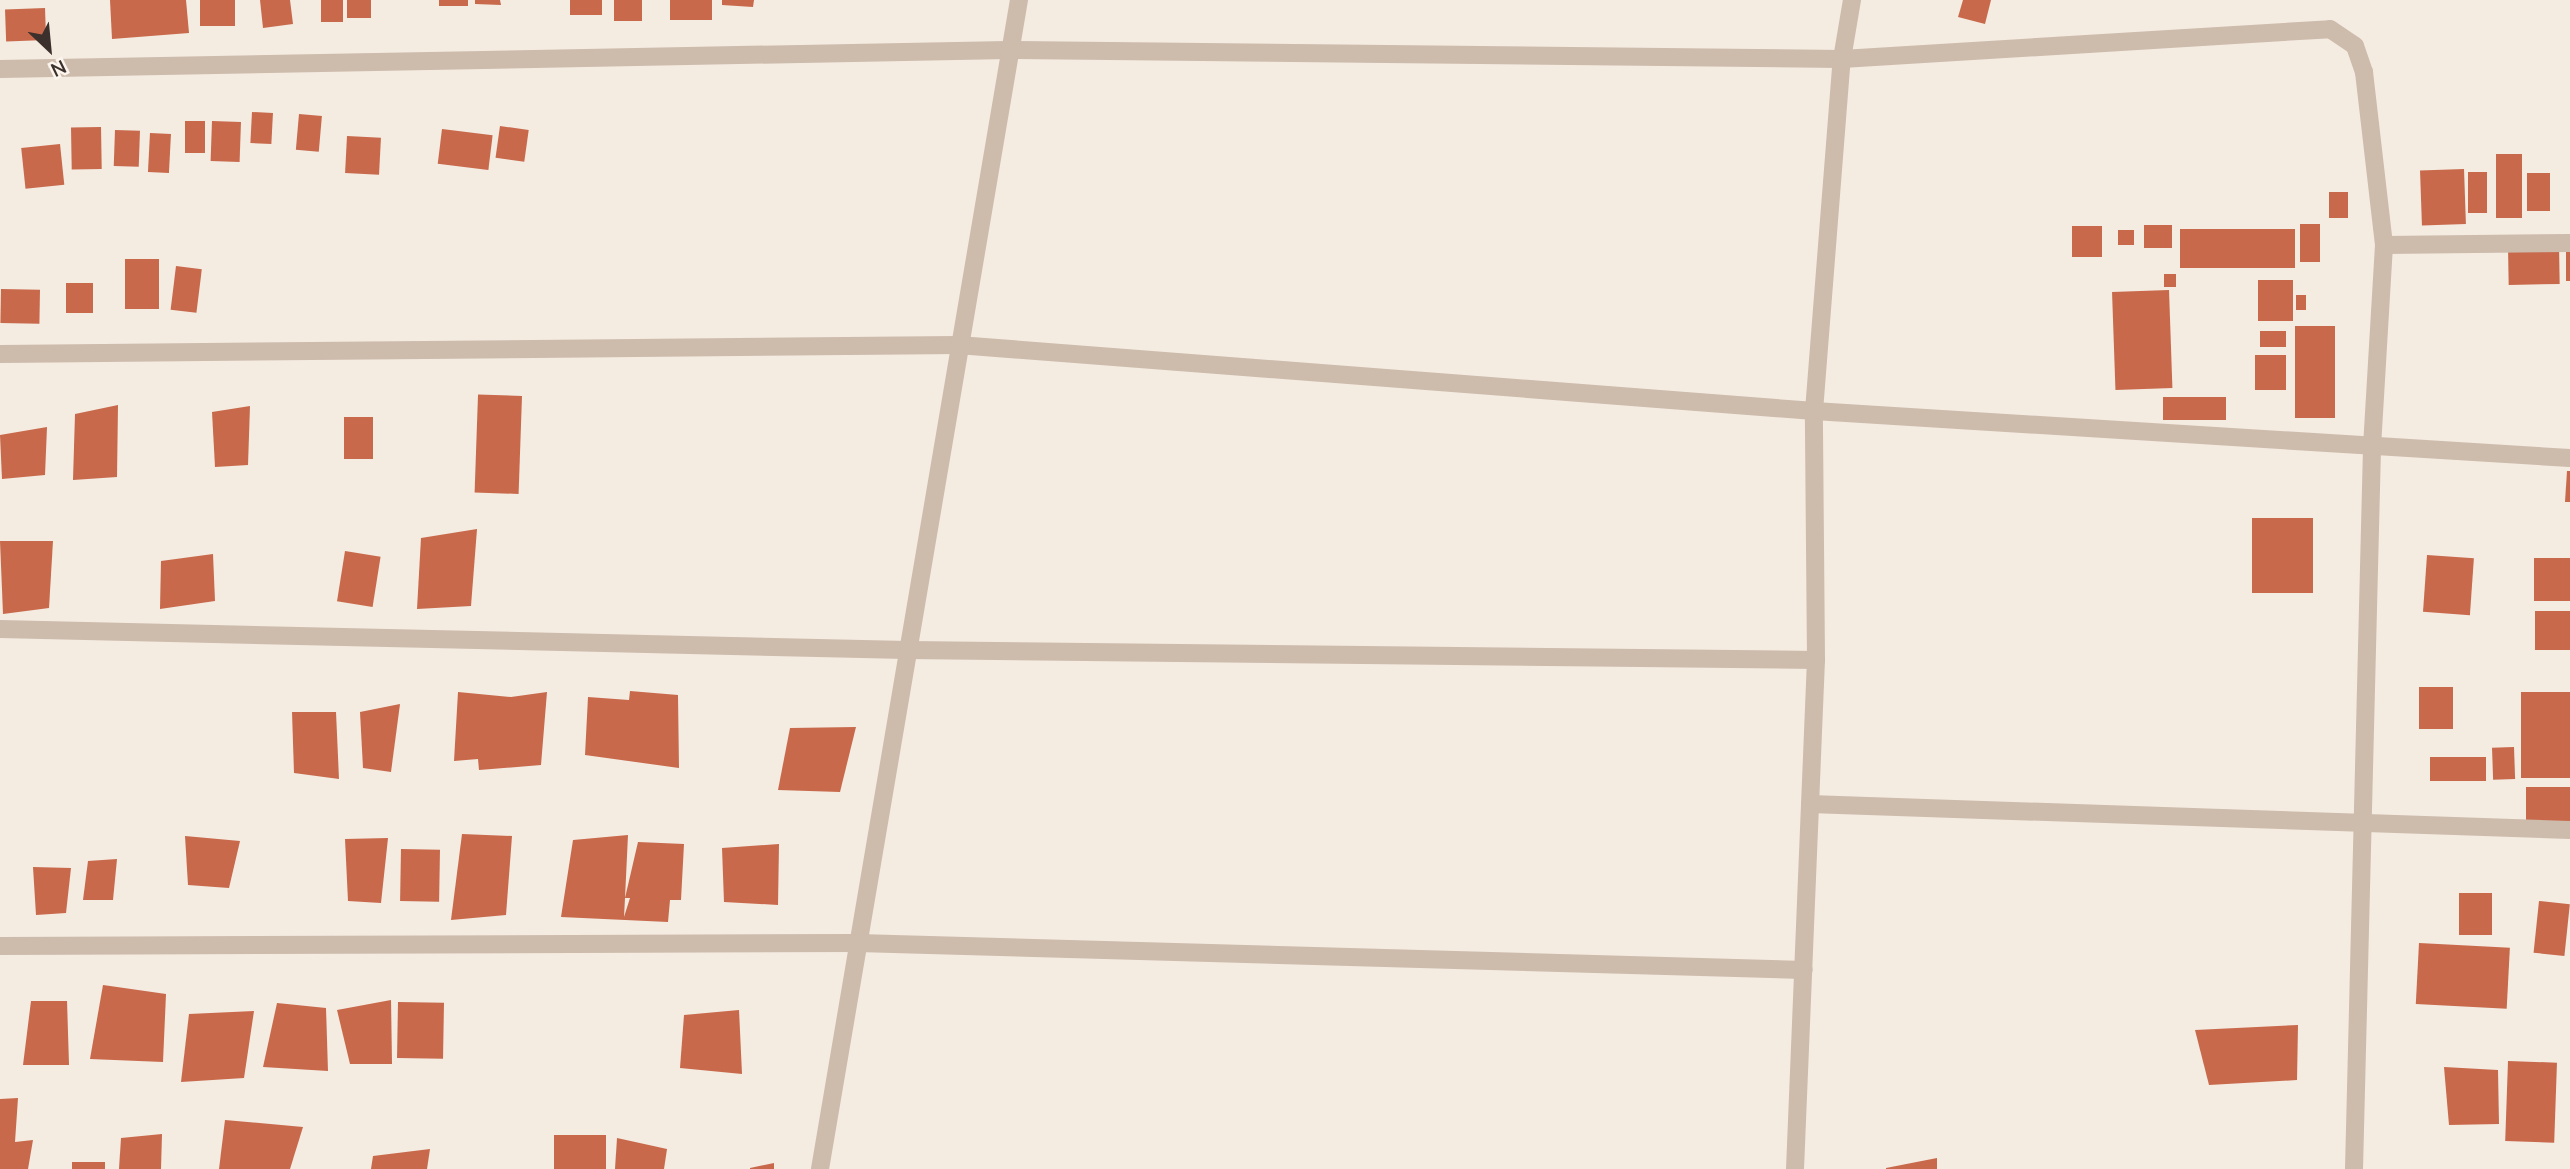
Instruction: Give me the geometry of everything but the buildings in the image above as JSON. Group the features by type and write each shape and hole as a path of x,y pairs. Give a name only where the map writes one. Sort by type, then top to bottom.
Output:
{"street":[{"path":"820,1169 1008,50 1019,0"},
{"path":"1795,1169 1816,660 1814,411 1842,59 1852,0"},
{"path":"0,69 1008,50 1842,59 2330,29 2355,46 2364,72 2384,245 2372,448 2365,825 2354,1169"},
{"path":"2384,245 2570,243"},
{"path":"0,354 958,345 1814,411 2372,448 2570,458"},
{"path":"0,629 907,650 1816,660"},
{"path":"1811,804 2570,830"},
{"path":"0,946 858,943 1804,970"}]}
